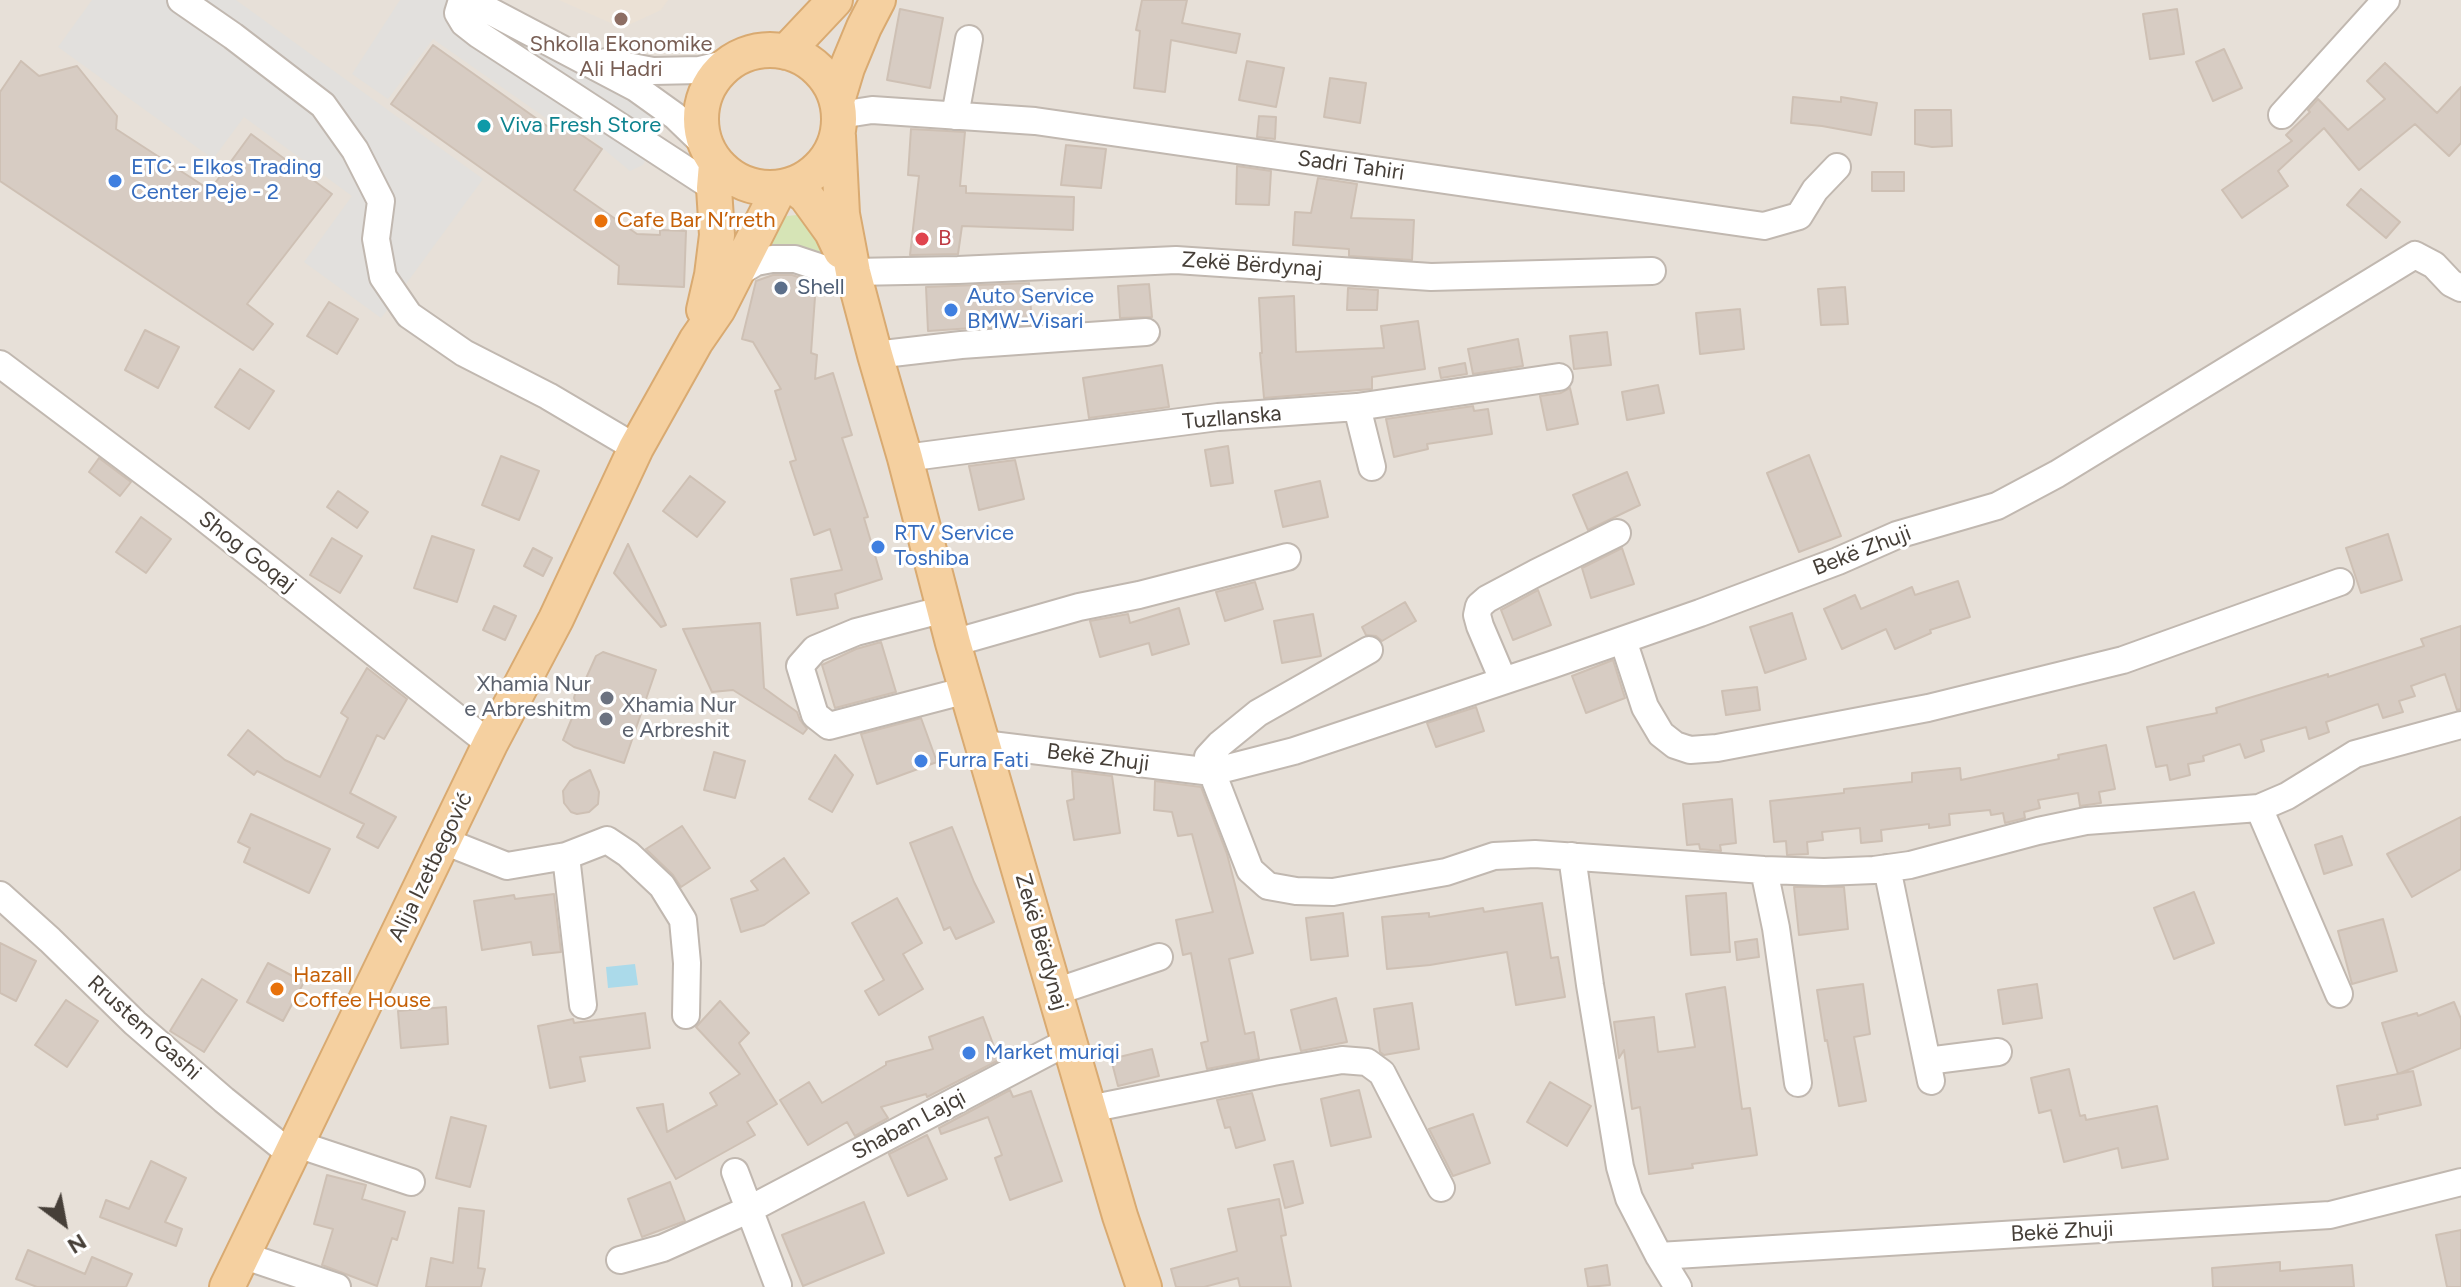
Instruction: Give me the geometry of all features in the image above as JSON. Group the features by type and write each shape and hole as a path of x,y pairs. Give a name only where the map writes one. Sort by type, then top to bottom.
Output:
{"main road":[{"path":"835,0 786,52 766,50 746,54 729,63 713,79 703,100 700,122 711,166 734,180 756,188 786,187 817,171 830,155 853,54 878,0"},
{"name":"Zekë Bërdynaj","path":"786,52 801,57 825,77 838,117 842,214 853,272 953,643 1144,1287"},
{"name":"Alija Izetbegović","path":"696,341 712,275 717,235 711,166"},
{"name":"Alija Izetbegović","path":"227,1287 490,744 556,619 636,448 786,187"},
{"name":"Zekë Bërdynaj","path":"786,187 806,196 832,232 853,272"}],"street":[{"path":"181,0 323,105 355,150 381,201 376,239 383,277 409,315 464,353 548,396 636,448"},
{"path":"462,0 458,13 464,23 478,34 711,166"},
{"path":"469,0 636,88 675,116 711,166"},
{"path":"2282,115 2386,0"},
{"path":"955,116 969,39"},
{"path":"580,58 653,71 700,70 729,63"},
{"name":"Sadri Tahiri","path":"838,117 872,110 1035,121 1764,226 1799,216 1815,190 1837,167"},
{"name":"Bekë Zhuji","path":"983,744 1212,772 1294,751 1623,640 1769,587 1897,535 1997,506 2084,457 2415,255 2434,265 2451,283 2461,288"},
{"path":"736,274 756,262 772,259 795,259 831,271 853,272"},
{"name":"Zekë Bërdynaj","path":"853,272 1176,260 1431,277 1652,271"},
{"path":"875,355 961,345 1146,332"},
{"name":"Shog Goqaj","path":"0,364 193,509 490,744"},
{"name":"Tuzllanska","path":"905,458 1218,417 1357,407 1559,377"},
{"path":"1357,407 1372,467"},
{"path":"1503,680 1480,626 1477,615 1479,606 1536,573 1617,533"},
{"path":"953,643 1079,607 1287,557"},
{"path":"1623,640 1645,707 1661,734 1675,745 1690,750 1717,748 1928,708 2123,660 2340,582"},
{"path":"945,609 856,632 815,649 800,666 815,715 829,726 967,690"},
{"path":"1369,650 1258,713 1208,757 1250,870 1268,886 1296,891 1333,892 1446,872 1494,856 1535,854 1824,872 1910,865 2086,821 2259,808 2287,796 2355,754 2461,725"},
{"path":"2259,808 2339,994"},
{"path":"444,841 507,866 566,856 607,840 628,854 662,886 683,920 687,963 686,1015"},
{"path":"566,856 583,1005"},
{"path":"1572,856 1620,1167 1629,1198 1678,1287"},
{"path":"1887,868 1929,1071 1998,1052"},
{"path":"1764,870 1776,928 1798,1083"},
{"name":"Rrustem Gashi","path":"0,895 135,1023 224,1100 294,1150"},
{"path":"1055,992 1159,957"},
{"name":"Shaban Lajqi","path":"620,1260 663,1248 750,1209 1069,1041"},
{"path":"1089,1109 1342,1060 1367,1062 1382,1073 1441,1188"},
{"path":"294,1150 411,1182"},
{"path":"735,1172 778,1285"},
{"name":"Bekë Zhuji","path":"1659,1256 2330,1215 2461,1182"},
{"path":"242,1255 337,1287"}],"shaded area":[{"path":"0,0 2461,0 2461,1287 0,1287"},
{"path":"92,0 236,0 483,179 381,318 304,262 352,196 244,117 213,159 58,47"},
{"path":"400,0 452,0 576,66 653,116 651,149 643,165 630,171 563,115 553,123 433,39 388,99 352,74"},
{"name":"Shkolla Ekonomike Ali Hadri","path":"559,0 668,0 661,10 622,28"}],"green space":[{"path":"787,216 807,218 825,247 820,258 805,248 776,249 766,242 767,233"}],"water":[{"path":"635,964 638,985 608,988 606,967"}],"building":[{"path":"1142,0 1187,0 1182,23 1240,34 1236,53 1171,40 1165,92 1134,88 1140,31 1136,30"},
{"path":"900,9 943,18 930,88 887,80"},
{"path":"2177,9 2184,54 2150,59 2143,14"},
{"name":"Viva Fresh Store","path":"433,45 554,131 561,121 602,149 574,190 637,234 660,235 660,230 686,231 684,287 618,284 619,266 391,104"},
{"path":"2224,49 2242,88 2213,101 2196,62"},
{"path":"21,61 39,76 77,66 117,116 116,129 210,190 251,134 332,194 247,304 273,324 253,350 0,181 0,92"},
{"path":"1247,61 1284,68 1276,107 1239,100"},
{"path":"2385,63 2437,113 2461,87 2461,143 2449,156 2415,124 2359,170 2324,128 2278,171 2288,186 2242,218 2222,190 2292,141 2286,135 2310,112 2308,110 2318,99 2348,130 2385,99 2367,81"},
{"path":"1330,78 1366,83 1360,123 1324,117"},
{"path":"1793,97 1841,102 1841,97 1877,103 1871,135 1791,123"},
{"path":"1915,110 1951,110 1952,146 1915,144"},
{"path":"1259,116 1276,117 1275,139 1257,137"},
{"path":"911,129 965,132 960,186 966,186 966,193 1074,197 1073,230 962,226 958,254 910,255 919,176 908,175"},
{"path":"1066,145 1106,149 1101,188 1061,185"},
{"path":"1237,166 1271,171 1269,205 1236,204"},
{"path":"1872,172 1904,172 1904,191 1872,191"},
{"path":"1318,178 1357,184 1351,218 1414,220 1412,260 1349,256 1349,249 1293,245 1295,212 1311,213"},
{"path":"2361,189 2400,222 2386,238 2347,205"},
{"path":"773,275 792,275 816,283 811,353 817,355 815,379 833,373 852,435 842,438 868,517 864,518 882,579 835,594 838,608 797,615 791,579 842,570 830,529 814,535 790,462 796,460 775,391 781,389 753,342 742,339 756,281"},
{"path":"1029,283 1032,324 928,331 926,287"},
{"path":"1149,284 1152,317 1120,318 1118,286"},
{"path":"1845,287 1848,324 1821,325 1818,289"},
{"path":"1348,288 1378,290 1377,310 1347,310"},
{"path":"1294,296 1296,352 1384,348 1381,326 1418,321 1425,369 1372,377 1372,389 1264,398 1259,298"},
{"path":"329,302 358,319 337,354 307,336"},
{"path":"1740,309 1744,349 1700,354 1696,313"},
{"path":"145,330 179,347 158,388 125,370"},
{"path":"1607,332 1611,365 1574,369 1570,336"},
{"path":"1518,339 1523,366 1473,374 1468,349"},
{"path":"1465,363 1467,374 1441,378 1439,368"},
{"path":"1162,365 1169,407 1089,418 1083,378"},
{"path":"240,369 274,391 249,429 215,407"},
{"path":"1658,385 1664,413 1627,420 1622,392"},
{"path":"1570,388 1578,424 1547,430 1540,396 1561,393"},
{"path":"1473,406 1474,411 1488,409 1492,434 1427,444 1428,449 1394,457 1386,419"},
{"path":"1228,446 1233,483 1211,486 1205,450"},
{"path":"1809,455 1841,536 1799,552 1767,473"},
{"path":"501,456 539,471 519,520 482,505"},
{"path":"99,458 131,482 120,496 89,472"},
{"path":"1015,460 1024,499 979,510 969,466"},
{"path":"1627,472 1640,505 1588,530 1573,495"},
{"path":"690,476 725,502 697,537 663,511"},
{"path":"1320,481 1328,517 1283,527 1275,491"},
{"path":"338,491 368,512 357,528 327,507"},
{"path":"141,517 171,539 146,573 116,552"},
{"path":"2388,534 2402,580 2361,593 2346,548"},
{"path":"432,536 474,550 457,602 414,588"},
{"path":"332,538 362,556 340,593 310,575"},
{"path":"628,544 666,625 661,627 614,573"},
{"path":"533,548 552,558 543,576 524,566"},
{"path":"1622,548 1634,584 1591,598 1582,568"},
{"path":"1958,581 1970,617 1930,630 1931,633 1895,649 1886,629 1842,649 1824,609 1855,595 1861,609 1912,587 1915,595"},
{"path":"1255,582 1263,609 1225,621 1216,592"},
{"path":"1538,590 1551,625 1513,640 1501,610"},
{"path":"1405,602 1416,621 1382,641 1376,636 1366,635 1362,627"},
{"path":"494,606 516,616 505,640 483,630"},
{"path":"1179,608 1189,644 1152,655 1149,643 1100,657 1090,621 1128,614 1130,623"},
{"path":"1792,613 1806,659 1765,673 1750,627"},
{"path":"1313,614 1321,656 1282,663 1274,621"},
{"path":"760,623 764,688 797,712 807,729 803,734 733,690 712,692 683,629"},
{"path":"2461,626 2461,709 2457,710 2445,674 2411,686 2415,696 2399,701 2403,712 2383,718 2378,704 2326,722 2329,732 2309,739 2306,727 2261,740 2264,751 2245,758 2240,744 2203,756 2204,761 2188,764 2190,775 2170,780 2167,765 2156,767 2147,727 2217,713 2216,708 2424,646 2421,639"},
{"path":"881,642 896,692 835,708 822,665 856,649"},
{"name":"Xhamia Nur e Arbreshit","path":"603,652 656,670 624,763 574,747 563,740 577,706 574,698 576,690 583,685 596,656"},
{"path":"1613,660 1625,698 1586,713 1572,676"},
{"path":"367,668 407,699 384,739 377,735 350,793 396,817 378,848 357,837 364,824 257,771 254,775 228,755 248,730 285,760 320,777 348,718 341,713"},
{"path":"1757,687 1760,710 1726,715 1722,691"},
{"path":"1476,707 1484,731 1436,747 1427,723"},
{"path":"921,718 937,762 877,784 861,734"},
{"path":"2106,745 2115,789 2099,792 2101,803 2080,806 2078,793 2038,800 2040,808 2024,812 2025,818 2005,823 2003,813 1991,815 1990,810 1949,814 1950,825 1929,828 1929,824 1881,830 1882,841 1861,843 1860,828 1822,832 1823,840 1807,842 1808,854 1787,855 1786,841 1774,842 1770,801 1912,782 1912,773 1960,768 1961,780 2059,759 2058,755"},
{"path":"714,752 745,761 735,798 704,790"},
{"path":"835,755 853,775 832,812 809,799"},
{"path":"590,770 599,792 598,804 589,812 571,812 564,803 563,791 570,781"},
{"path":"1072,771 1112,776 1120,833 1074,840 1067,801 1074,799"},
{"path":"1155,781 1201,787 1227,854 1253,953 1229,959 1245,1034 1254,1032 1259,1059 1207,1069 1201,1043 1208,1041 1191,953 1183,955 1176,920 1213,912 1192,834 1178,836 1172,812 1154,810"},
{"path":"1732,799 1736,843 1720,845 1721,851 1700,849 1699,844 1687,845 1683,804"},
{"path":"251,814 330,849 309,893 244,862 250,848 238,842"},
{"path":"2461,817 2461,869 2412,897 2387,854"},
{"path":"682,826 710,868 681,887 646,849"},
{"path":"952,827 994,922 956,939 950,927 944,930 910,843"},
{"path":"2342,836 2352,865 2324,874 2315,845"},
{"path":"784,858 809,893 764,925 741,932 731,899 758,890 751,881"},
{"path":"1794,887 1844,887 1848,929 1799,935"},
{"path":"2194,892 2214,943 2174,959 2154,908"},
{"path":"1726,893 1730,952 1691,955 1686,896"},
{"path":"554,894 561,952 533,955 531,942 482,950 474,901 514,895 515,899"},
{"path":"897,898 922,943 903,954 923,989 879,1015 865,991 884,980 852,923"},
{"path":"1542,903 1551,958 1558,957 1565,997 1516,1005 1507,952 1387,969 1382,917 1429,913 1429,917"},
{"path":"1343,913 1348,956 1311,960 1306,918"},
{"path":"2383,919 2397,971 2352,984 2338,931"},
{"path":"1757,939 1759,957 1737,960 1735,942"},
{"path":"0,943 36,961 16,1001 0,993"},
{"path":"268,963 304,982 283,1021 247,1002"},
{"path":"202,979 237,1000 204,1052 170,1031"},
{"path":"1863,984 1870,1034 1854,1037 1866,1101 1839,1106 1817,990"},
{"path":"2037,984 2042,1018 2003,1024 1998,990"},
{"path":"1725,987 1742,1109 1750,1108 1757,1155 1649,1174 1640,1107 1632,1109 1624,1050 1619,1058 1614,1022 1654,1017 1658,1052 1695,1047 1686,994"},
{"path":"1336,998 1347,1042 1301,1051 1291,1010"},
{"path":"66,1000 98,1021 67,1067 35,1045"},
{"path":"720,1001 749,1033 739,1043 777,1104 747,1122 755,1135 676,1179 637,1108 663,1104 667,1132 717,1105 710,1093 740,1074 696,1027"},
{"path":"2454,1002 2461,1019 2461,1048 2398,1074 2382,1023 2417,1013 2418,1016"},
{"path":"1412,1003 1419,1049 1384,1055 1380,1052 1374,1009"},
{"path":"446,1007 448,1044 401,1048 398,1011"},
{"path":"645,1013 650,1048 580,1057 585,1081 550,1088 538,1026 573,1019 574,1023"},
{"path":"983,1017 999,1060 927,1097 926,1094 881,1107 888,1118 855,1136 847,1122 808,1145 780,1100 809,1082 822,1103 886,1065 886,1062 933,1049 929,1037"},
{"path":"1152,1049 1159,1076 1118,1086 1111,1059"},
{"path":"2069,1069 2080,1116 2085,1115 2086,1120 2157,1106 2168,1159 2122,1168 2118,1148 2064,1162 2051,1110 2039,1113 2031,1078"},
{"path":"2413,1071 2421,1105 2377,1115 2378,1119 2345,1125 2337,1086"},
{"path":"1550,1082 1591,1106 1567,1146 1527,1122"},
{"path":"1010,1090 1013,1097 1031,1091 1062,1181 1010,1200 995,1158 1002,1155 988,1117 941,1134 939,1128"},
{"path":"1359,1090 1371,1137 1331,1146 1321,1099"},
{"path":"1252,1093 1265,1140 1236,1148 1230,1127 1225,1128 1217,1100"},
{"path":"1473,1114 1490,1163 1453,1176 1429,1129"},
{"path":"451,1117 486,1126 470,1187 436,1178"},
{"path":"927,1135 947,1179 908,1196 889,1154"},
{"path":"151,1161 186,1178 165,1222 182,1229 176,1246 100,1217 106,1200 129,1209"},
{"path":"1293,1161 1303,1203 1285,1208 1274,1165"},
{"path":"327,1175 366,1185 362,1199 405,1212 397,1240 392,1238 377,1286 322,1265 333,1229 314,1224"},
{"path":"670,1182 685,1221 642,1237 628,1199"},
{"path":"1279,1199 1286,1235 1281,1236 1291,1287 1240,1287 1238,1278 1204,1287 1176,1287 1171,1269 1237,1251 1228,1209"},
{"path":"864,1202 884,1253 803,1286 782,1235"},
{"path":"459,1208 484,1211 478,1268 485,1269 481,1287 426,1287 431,1258 453,1263"},
{"path":"2461,1230 2461,1287 2447,1287 2436,1235"},
{"path":"28,1250 85,1274 92,1257 132,1274 126,1287 37,1287 16,1279"},
{"path":"2280,1262 2280,1271 2352,1265 2354,1287 2213,1287 2212,1268"},
{"path":"1607,1265 1610,1285 1588,1287 1585,1269"}],"place":[{"name":"Shkolla Ekonomike Ali Hadri","path":"621,19"},
{"name":"Viva Fresh Store","path":"484,126"},
{"name":"ETC - Elkos Trading Center Peje - 2","path":"115,181"},
{"name":"Cafe Bar N’rreth","path":"601,221"},
{"name":"B","path":"922,239"},
{"name":"Shell","path":"781,288"},
{"name":"Auto Service BMW-Visari","path":"951,310"},
{"name":"RTV Service Toshiba","path":"878,547"},
{"name":"Xhamia Nur e Arbreshitm","path":"607,698"},
{"name":"Xhamia Nur e Arbreshit","path":"606,719"},
{"name":"Furra Fati","path":"921,761"},
{"name":"Hazall Coffee House","path":"277,989"},
{"name":"Market muriqi","path":"969,1053"}]}
